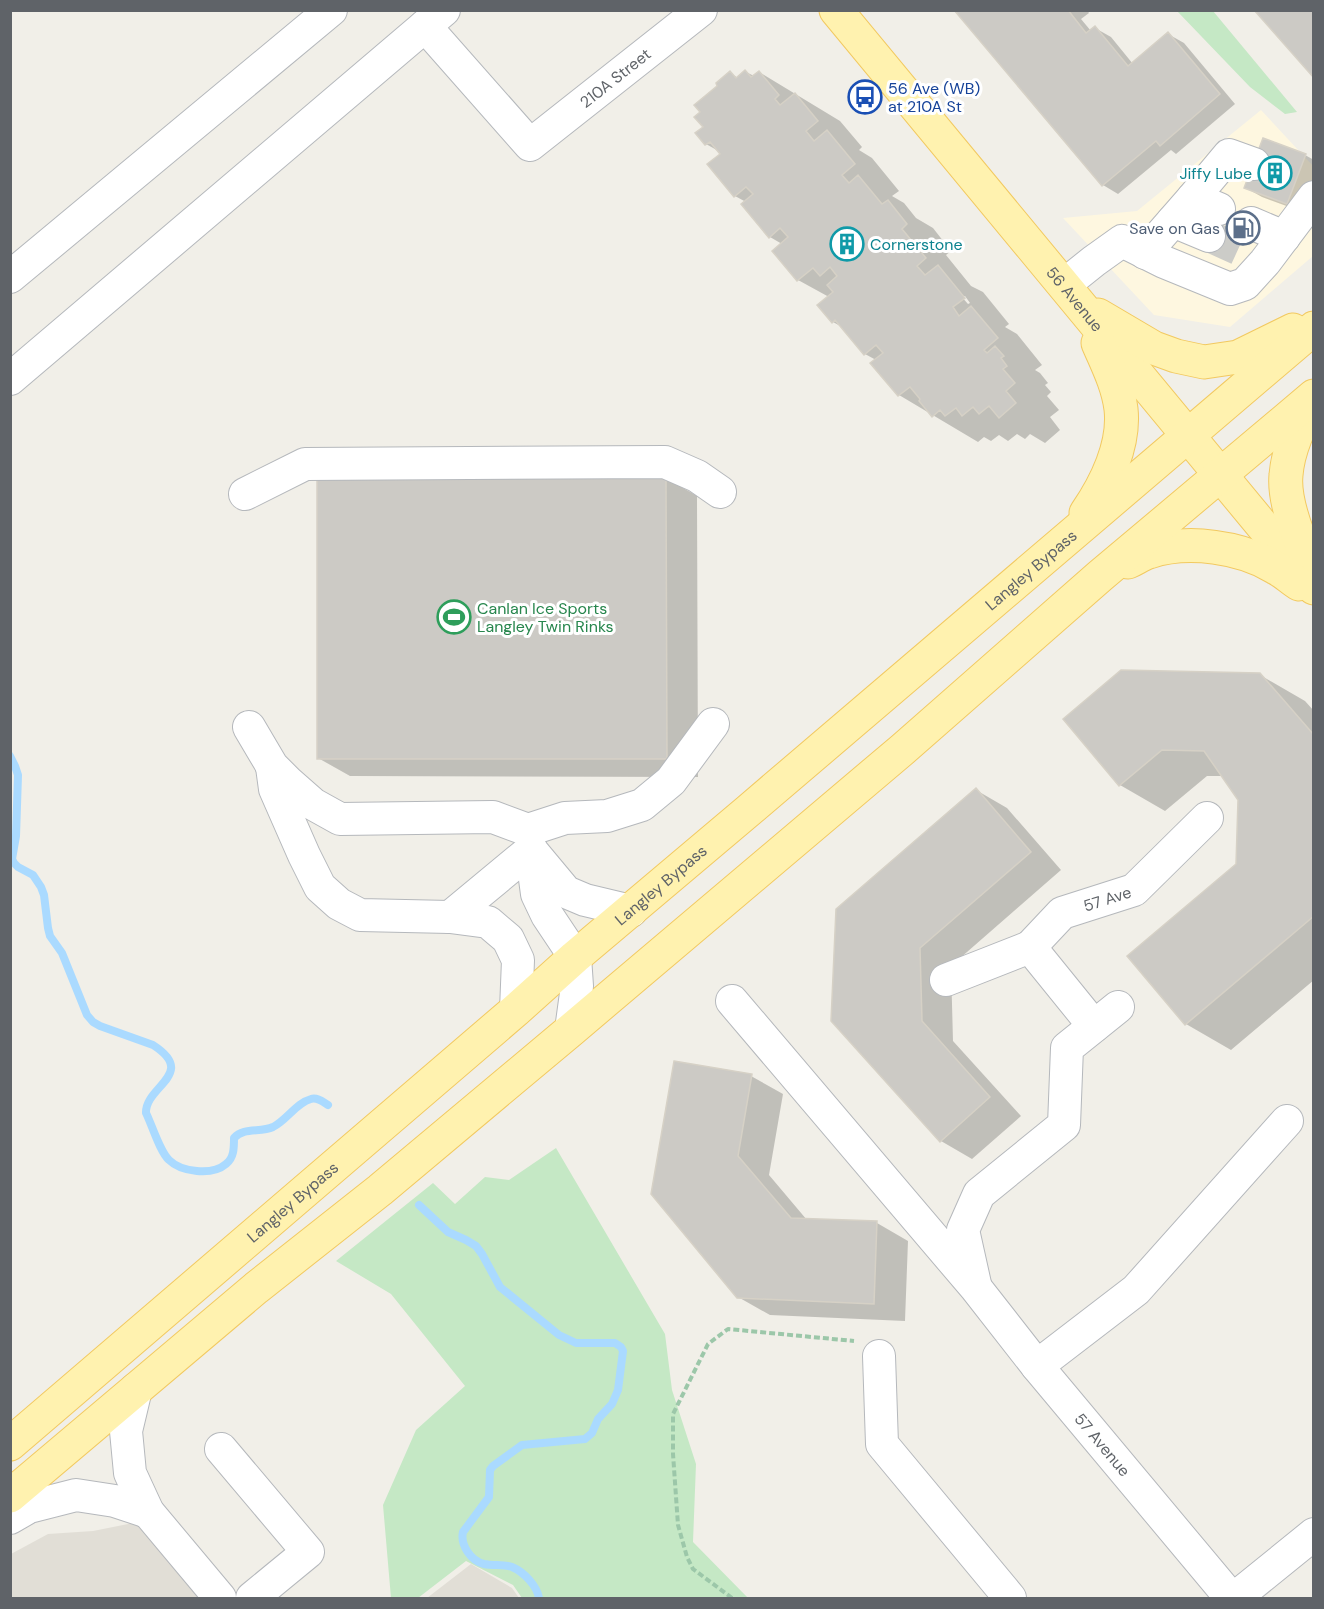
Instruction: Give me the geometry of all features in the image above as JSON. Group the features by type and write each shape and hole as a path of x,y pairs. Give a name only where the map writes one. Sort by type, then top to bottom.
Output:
{"main road":[{"name":"56 Avenue","path":"836,10 1314,588"},
{"path":"1072,295 1154,348 1204,362 1238,357 1314,319"},
{"path":"1070,537 1095,500 1110,469 1120,438 1121,409 1113,376 1072,295"},
{"name":"Langley Bypass","path":"10,1444 575,957 1314,328"},
{"path":"10,1496 256,1288 380,1190 903,749 1100,576 1314,397"},
{"path":"1314,397 1296,433 1286,476 1287,501 1303,549 1314,573"},
{"path":"1100,576 1149,552 1176,546 1211,547 1251,556 1276,568 1314,595"}],"street":[{"path":"10,277 331,10"},
{"name":"210A Street","path":"434,18 531,145 701,10"},
{"path":"10,379 434,18"},
{"path":"1145,253 1199,216 1229,154 1254,164"},
{"path":"1072,295 1122,241 1230,289 1245,284 1253,245 1303,209"},
{"path":"245,494 305,464 653,462 665,462 697,476 720,492"},
{"path":"450,917 530,840 565,818 607,816 642,805 671,781 713,724"},
{"path":"249,727 272,766 313,804 340,819 493,817 530,840 566,892 585,900 631,911"},
{"path":"272,766 275,789 320,887 339,904 360,915 450,917 488,922 508,939 518,960 516,1010"},
{"name":"57 Ave","path":"946,980 1030,947 1062,913 1134,890 1206,818"},
{"path":"304,855 319,833 340,819"},
{"path":"530,840 537,894 575,957 577,986 571,1029"},
{"path":"976,1288 963,1230 979,1194 1064,1125 1067,1048 1106,1017 1030,947"},
{"name":"57 Avenue","path":"732,1001 976,1288 1037,1366 1233,1599"},
{"path":"1037,1366 1136,1290 1287,1121"},
{"path":"879,1356 882,1444 1010,1599"},
{"path":"136,1389 126,1431 130,1473 148,1512 220,1599"},
{"path":"221,1449 308,1552 252,1599"},
{"path":"10,1518 29,1507 75,1495 115,1501 148,1512"},
{"path":"1233,1599 1314,1534"}],"path":[{"path":"732,1599 693,1569 687,1557 678,1525 673,1414 708,1344 729,1329 867,1343 879,1356"}],"shaded area":[{"path":"1261,110 1313,166 1313,256 1230,327 1154,315 1063,218 1137,211"},
{"path":"153,1519 220,1598 11,1598 11,1554 48,1534 93,1531"},
{"path":"471,1564 512,1588 519,1598 427,1598"}],"green space":[{"path":"1177,11 1213,11 1297,112 1285,114 1250,87"},
{"path":"556,1148 665,1334 672,1390 696,1464 693,1542 748,1598 522,1598 513,1585 466,1561 418,1598 391,1598 383,1505 416,1430 465,1386 391,1294 336,1261 433,1183 455,1204 485,1177 509,1180"}],"building":[{"path":"954,10 1068,10 1086,33 1095,26 1128,66 1168,32 1220,94 1160,146 1156,141 1102,186"},
{"path":"1254,10 1314,10 1314,78"},
{"name":"Cornerstone","path":"745,70 751,77 759,71 779,95 775,99 780,105 795,93 818,121 806,131 814,141 827,130 855,164 842,175 849,183 858,175 882,204 888,200 907,224 902,229 926,258 917,266 925,275 938,265 965,298 953,307 959,316 971,306 998,338 984,350 987,353 995,346 1004,356 1001,358 1007,366 1003,369 1015,383 1006,391 1016,403 999,418 989,406 979,414 973,407 962,416 956,408 945,416 940,410 932,417 910,387 898,396 870,363 883,353 876,345 864,355 835,320 832,323 817,305 833,292 827,285 837,276 830,267 820,276 813,268 797,281 772,251 788,237 780,228 769,238 741,204 753,194 746,187 734,197 707,164 720,154 710,142 705,145 695,133 703,127 694,117 700,112 694,105 717,86 716,83 730,71 736,78"},
{"name":"Jiffy Lube","path":"1263,138 1306,154 1287,204 1244,188"},
{"path":"317,476 666,476 667,759 317,759"},
{"path":"1121,670 1260,673 1314,735 1314,916 1185,1025 1127,956 1236,864 1238,800 1204,751 1162,750 1119,786 1063,719"},
{"path":"976,788 1031,852 920,948 922,1021 990,1097 940,1142 831,1021 836,909"},
{"path":"674,1061 752,1074 738,1156 791,1218 877,1221 874,1304 737,1298 651,1194"}],"waterway":[{"path":"10,756 18,775 16,836 12,859 18,867 33,875 41,887 50,936 62,953 87,1015 100,1026 153,1045 166,1055 171,1064 166,1080 153,1095 146,1113 159,1145 169,1160 189,1170 205,1171 220,1168 231,1159 234,1138 242,1132 273,1127 301,1104 311,1099 318,1099 328,1105"},
{"path":"419,1205 448,1232 476,1246 500,1287 559,1335 576,1343 615,1343 623,1351 618,1390 612,1404 598,1419 592,1433 585,1439 522,1445 493,1466 490,1470 489,1497 463,1532 465,1547 475,1560 484,1564 517,1569 533,1584 539,1598"}],"tunnel":[{"path":"1254,164 1296,181"},
{"path":"1209,236 1242,251"}],"place":[{"name":"56 Ave (WB) at 210A St","path":"865,97"},
{"name":"Jiffy Lube","path":"1275,173"},
{"name":"Save on Gas","path":"1243,228"},
{"name":"Cornerstone","path":"847,244"},
{"name":"Canlan Ice Sports Langley Twin Rinks","path":"454,617"}]}
